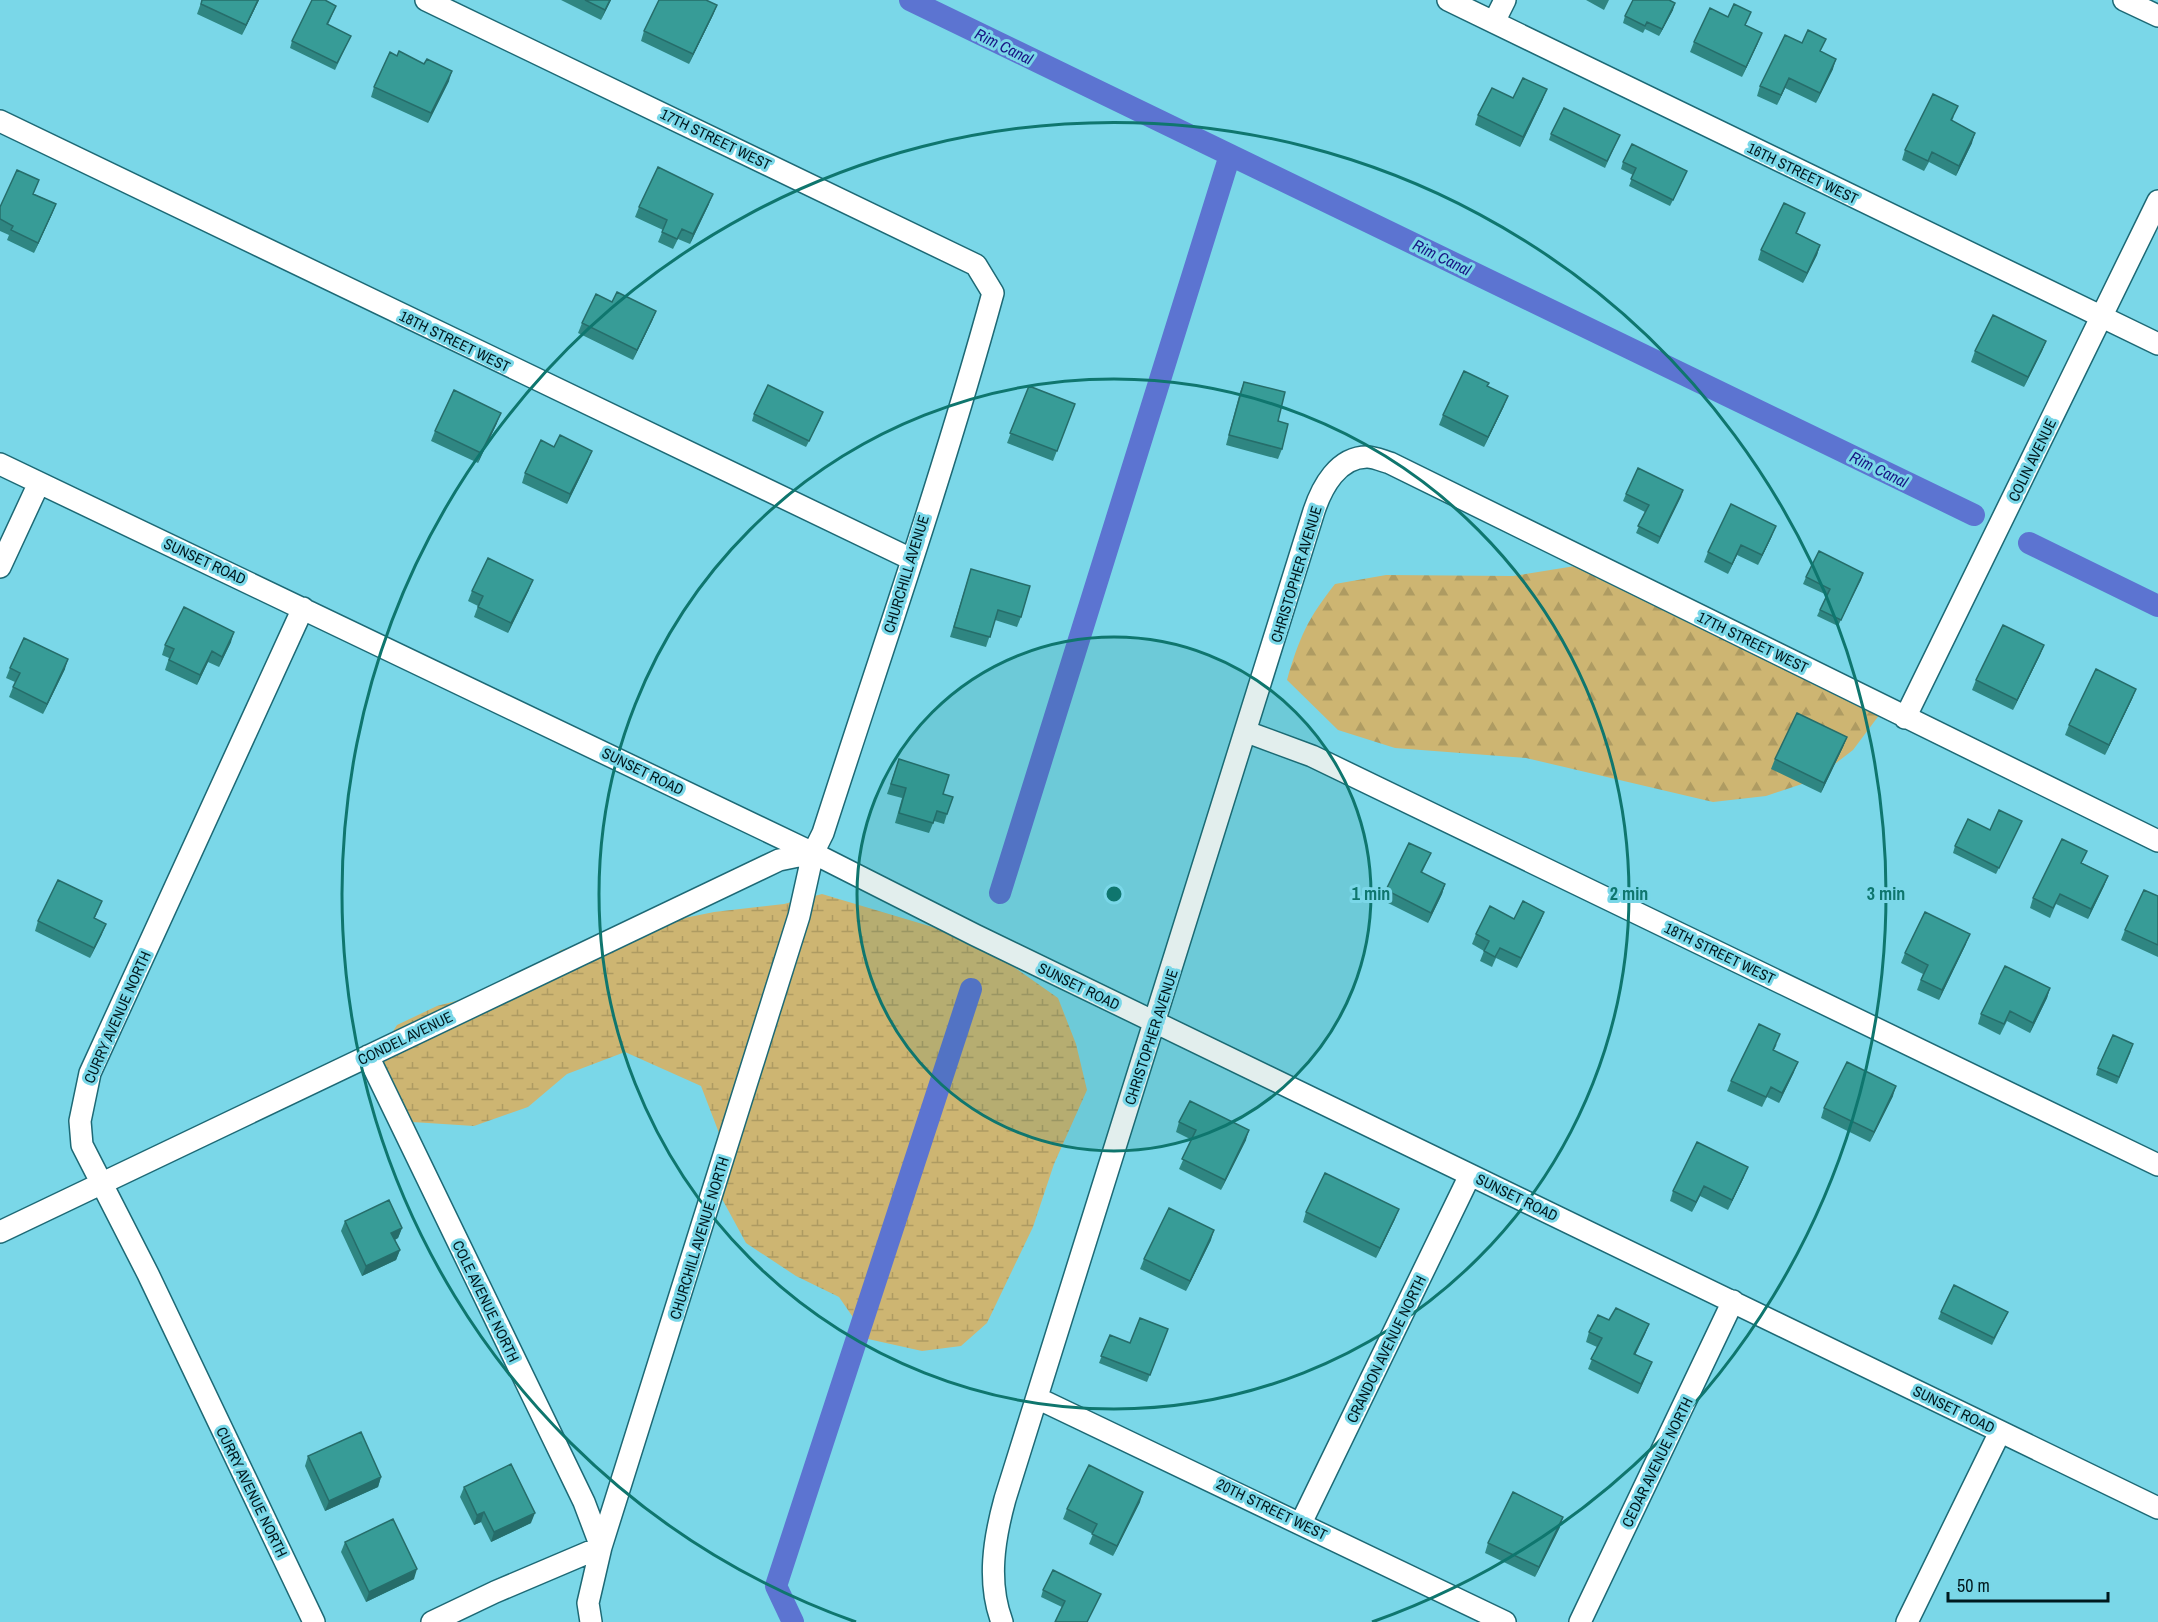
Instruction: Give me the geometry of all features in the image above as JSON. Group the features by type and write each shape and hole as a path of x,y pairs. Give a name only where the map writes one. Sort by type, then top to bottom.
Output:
{"street":[{"name":"17TH STREET WEST","path":"426,0 976,265 993,293"},
{"name":"16TH STREET WEST","path":"1448,0 2158,344"},
{"path":"1494,22 1505,0"},
{"path":"2124,0 2158,16"},
{"name":"18TH STREET WEST","path":"0,121 911,559"},
{"name":"COLIN AVENUE","path":"1905,718 2158,201"},
{"name":"CHURCHILL AVENUE","path":"813,853 823,833 972,368 993,293"},
{"name":"17TH STREET WEST","path":"1345,463 1367,457 1390,463 2158,841"},
{"name":"CHRISTOPHER AVENUE","path":"1002,1622 994,1584 998,1526 1322,488 1345,463"},
{"name":"SUNSET ROAD","path":"0,464 813,853 1156,1023 2158,1508"},
{"path":"0,567 39,483"},
{"name":"CURRY AVENUE NORTH","path":"303,608 90,1073 80,1121 82,1145 103,1183 314,1622"},
{"name":"18TH STREET WEST","path":"1247,732 1322,761 2158,1166"},
{"name":"CONDEL AVENUE","path":"0,1232 779,860 813,853"},
{"name":"CHURCHILL AVENUE NORTH","path":"591,1622 588,1603 602,1547 799,916 813,853"},
{"name":"COLE AVENUE NORTH","path":"368,1056 584,1502 602,1547"},
{"name":"CRANDON AVENUE NORTH","path":"1300,1523 1470,1175"},
{"name":"CEDAR AVENUE NORTH","path":"1580,1622 1733,1301"},
{"name":"20TH STREET WEST","path":"1037,1398 1505,1622"},
{"path":"1907,1622 2000,1432"},
{"path":"432,1622 495,1592 602,1547"}],"green space":[{"path":"1575,566 1880,714 1853,750 1814,780 1766,796 1713,802 1526,758 1395,748 1338,730 1287,680 1305,629 1335,584 1386,575 1513,576"},
{"path":"822,894 956,934 994,953 1058,998 1076,1044 1087,1090 1054,1164 1033,1227 987,1323 961,1346 922,1351 868,1339 839,1297 796,1276 746,1243 721,1197 719,1133 701,1086 625,1052 567,1074 528,1107 474,1126 412,1122 388,1097 375,1060 397,1025 437,1006 516,985 561,950 640,927 714,912 784,904"}],"building":[{"path":"202,0 258,0 246,25 201,4"},
{"path":"312,0 325,0 336,6 327,24 351,36 337,63 292,41"},
{"path":"585,0 610,0 605,10"},
{"path":"659,0 706,0 717,5 693,54 644,31"},
{"path":"1633,0 1669,0 1675,3 1662,29 1647,22 1645,26 1625,16"},
{"path":"1734,4 1751,12 1745,25 1762,33 1746,67 1694,42 1710,8 1728,17"},
{"path":"1808,30 1826,39 1820,51 1836,59 1820,93 1789,78 1781,95 1760,86 1785,35 1802,43"},
{"path":"399,51 424,64 427,59 452,71 431,113 374,87 390,52 397,56"},
{"path":"1523,78 1547,89 1523,137 1478,115 1492,88 1513,98"},
{"path":"1933,94 1958,106 1951,120 1975,133 1959,166 1932,152 1928,161 1905,150"},
{"path":"1564,108 1620,135 1607,161 1551,134"},
{"path":"1632,144 1687,171 1673,200 1631,179 1636,168 1623,162"},
{"path":"658,167 713,194 693,234 682,229 677,239 662,232 667,220 639,207"},
{"path":"17,170 39,180 33,194 56,204 38,243 11,230 13,226 0,219 0,207"},
{"path":"1784,203 1805,213 1796,233 1820,245 1807,273 1761,250"},
{"path":"617,292 656,311 637,350 582,323 596,294 612,302"},
{"path":"1993,315 2046,341 2028,377 1975,351"},
{"path":"1464,371 1489,383 1487,386 1508,396 1488,437 1443,415"},
{"path":"1244,382 1285,392 1278,421 1288,424 1282,449 1229,435"},
{"path":"768,385 823,412 809,441 754,414"},
{"path":"1029,386 1075,404 1057,451 1010,433"},
{"path":"454,390 501,413 481,453 435,431"},
{"path":"560,435 592,451 570,494 525,473 541,440 554,447"},
{"path":"1638,468 1683,490 1660,537 1638,526 1649,505 1626,494"},
{"path":"1731,504 1776,526 1762,555 1741,545 1732,564 1708,552"},
{"path":"1819,551 1863,573 1841,620 1820,610 1830,589 1806,577"},
{"path":"488,558 533,580 511,623 478,607 483,596 472,591"},
{"path":"971,569 1030,586 1021,617 998,610 990,637 954,627"},
{"path":"184,607 234,632 222,657 212,651 200,675 169,660 174,649 165,645"},
{"path":"2003,625 2044,645 2017,700 1976,680"},
{"path":"24,638 68,659 47,704 13,687 20,673 10,668"},
{"path":"2096,669 2136,689 2109,745 2069,725"},
{"path":"1797,713 1847,737 1824,783 1775,759"},
{"path":"899,759 949,775 943,794 953,797 947,814 937,811 933,823 899,813 906,788 891,784"},
{"path":"1999,810 2022,821 1999,868 1955,846 1968,819 1990,830"},
{"path":"2062,839 2087,851 2081,863 2108,876 2091,909 2060,894 2053,908 2033,898"},
{"path":"1409,843 1431,853 1421,872 1445,884 1431,913 1386,890"},
{"path":"58,880 102,901 94,918 106,924 94,948 38,921"},
{"path":"2144,890 2158,896 2158,945 2125,930"},
{"path":"1523,901 1544,912 1521,958 1500,948 1495,957 1484,951 1489,941 1476,934 1490,906 1514,919"},
{"path":"1925,912 1970,934 1942,990 1921,980 1928,965 1905,953"},
{"path":"2005,966 2050,988 2033,1023 2010,1011 2004,1024 1981,1014"},
{"path":"1759,1024 1780,1034 1773,1050 1798,1062 1782,1093 1771,1087 1766,1097 1731,1081"},
{"path":"2113,1035 2133,1044 2119,1077 2098,1068"},
{"path":"1847,1062 1896,1086 1874,1132 1824,1108"},
{"path":"1190,1101 1249,1130 1225,1180 1182,1159 1196,1130 1179,1122"},
{"path":"1697,1142 1748,1167 1732,1200 1704,1186 1696,1202 1673,1191"},
{"path":"1325,1173 1399,1209 1380,1248 1306,1212"},
{"path":"389,1200 402,1228 391,1233 400,1250 366,1266 345,1221"},
{"path":"1169,1208 1214,1230 1190,1281 1144,1259"},
{"path":"1954,1285 2008,1312 1994,1338 1941,1312"},
{"path":"1616,1308 1649,1324 1634,1354 1652,1362 1641,1384 1591,1359 1602,1338 1589,1332 1598,1315 1609,1320"},
{"path":"1140,1318 1168,1329 1150,1375 1101,1356 1110,1335 1130,1343"},
{"path":"361,1432 381,1477 329,1501 308,1456"},
{"path":"511,1464 535,1513 494,1532 484,1512 477,1515 464,1487"},
{"path":"1089,1465 1143,1492 1117,1546 1092,1534 1097,1524 1067,1509"},
{"path":"1513,1492 1563,1517 1539,1567 1488,1543"},
{"path":"393,1519 417,1569 369,1592 345,1542"},
{"path":"1053,1570 1101,1594 1087,1622 1055,1622 1065,1601 1043,1590"}],"waterway":[{"name":"Rim Canal","path":"910,0 1974,515"},
{"path":"1000,893 1230,155"},
{"name":"Rim Canal","path":"2029,543 2158,606"},
{"path":"793,1622 776,1586 971,989"}]}
